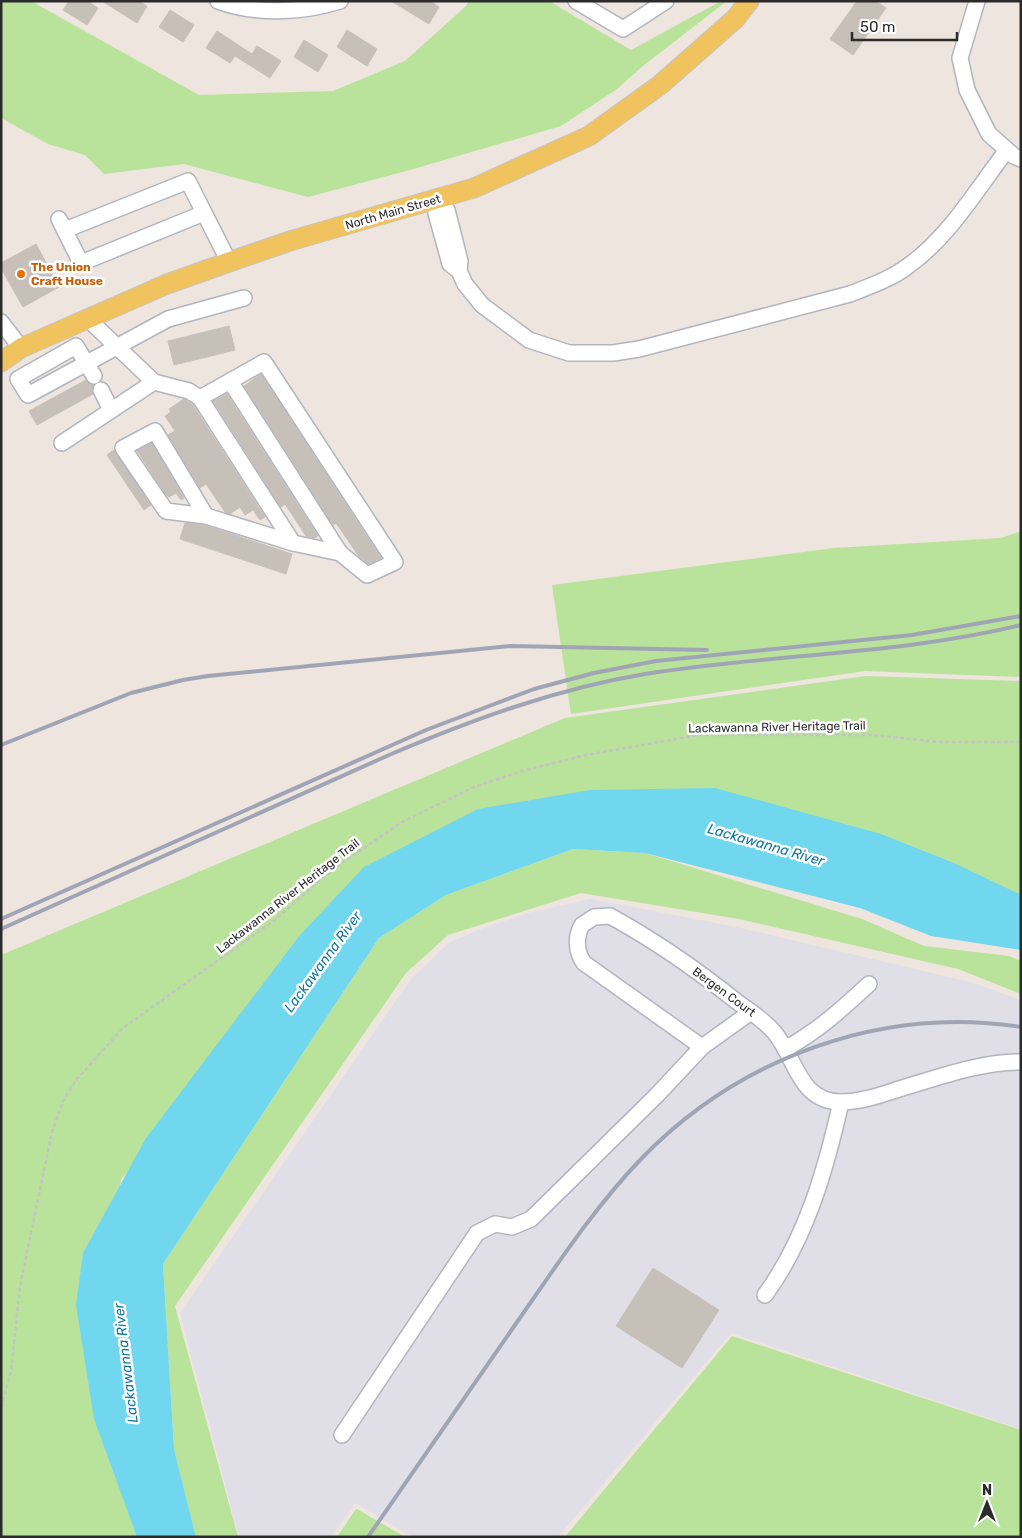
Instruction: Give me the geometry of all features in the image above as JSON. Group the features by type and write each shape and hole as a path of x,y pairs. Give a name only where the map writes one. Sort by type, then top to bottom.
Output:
{"main road":[{"name":"North Main Street","path":"1,362 21,348 167,284 292,240 439,202 589,136 660,85 736,18 749,1"}],"street":[{"path":"218,1 236,8 270,10 306,9 340,1"},
{"path":"576,1 623,29 666,1"},
{"path":"977,1 960,58 967,90 988,134 1006,150 1021,159"},
{"path":"439,202 447,210 460,261 459,271 465,284 482,305 528,340 569,354 614,354 850,294 881,282 908,267 927,251 1006,150"},
{"path":"204,213 81,263 62,224 188,181 204,213 228,262"},
{"path":"91,370 76,346 18,379 28,395 65,376 91,370 117,348 168,319 244,298"},
{"path":"88,319 154,382 189,391 200,398 292,543"},
{"path":"1,322 21,348"},
{"path":"55,358 65,376"},
{"path":"200,398 230,381 264,362 395,562 367,575 340,553 230,381"},
{"path":"62,443 154,382"},
{"path":"101,390 111,410"},
{"path":"206,516 155,431 123,448 166,511 206,516 292,543 340,553"},
{"name":"Bergen Court","path":"702,1047 584,963 578,950 577,942 582,925 594,917 610,916 680,960 775,1032 807,1088 819,1098 841,1102 875,1097 966,1069 993,1063 1021,1062"},
{"path":"785,1049 817,1031 869,984"},
{"path":"342,1435 477,1233 495,1224 512,1227 531,1219 657,1095 702,1047 751,1012"},
{"path":"765,1295 776,1280 806,1220 830,1151 841,1102"}],"path":[{"name":"Lackawanna River Heritage Trail","path":"1,1407 11,1372 20,1286 52,1132 63,1102 76,1080 123,1028 275,920 333,869 402,822 474,787 522,770 586,755 698,735 873,734 940,742 1021,742"}],"shaded area":[{"path":"591,899 736,927 970,982 1021,1000 1021,1429 731,1333 558,1537 413,1537 355,1503 331,1537 239,1537 180,1313 411,979 450,942 486,927 535,911"}],"green space":[{"path":"1,1 31,1 199,95 333,91 405,61 466,6 469,1 549,1 631,50 721,1 727,1 644,65 617,89 561,126 410,170 308,197 184,164 104,174 85,155 48,144 1,118"},
{"path":"1021,531 1021,677 865,671 571,714 552,585 834,548 1001,538"},
{"path":"866,676 1021,681 1021,907 777,813 462,859 237,1054 121,1179 104,1319 149,1537 1,1537 1,955 565,718"},
{"path":"573,849 645,853 862,919 924,946 1009,956 1021,961 1021,994 958,969 739,919 581,893 448,935 406,973 175,1306 238,1537 196,1537 174,1449 163,1264 379,938 446,895"},
{"path":"732,1336 1021,1430 1021,1537 565,1537"},
{"path":"357,1509 405,1537 337,1537"}],"water":[{"name":"Lackawanna River","path":"715,788 881,834 954,863 1021,895 1021,950 931,936 860,908 645,853 573,849 446,895 379,938 163,1264 174,1449 196,1537 137,1537 94,1419 76,1305 83,1253 146,1138 300,935 364,867 478,809 590,790"}],"building":[{"path":"69,1 87,1 98,8 87,25 63,10"},
{"path":"102,1 139,1 147,6 137,23"},
{"path":"391,1 430,1 439,7 429,24"},
{"path":"857,1 876,1 886,8 853,55 830,39"},
{"path":"170,10 194,25 183,42 159,27"},
{"path":"347,30 377,49 367,66 337,47"},
{"path":"217,31 252,54 257,46 281,61 270,78 235,56 230,63 206,48"},
{"path":"304,40 328,55 318,72 294,57"},
{"path":"36,244 59,287 23,307 1,268 1,263"},
{"path":"229,326 235,350 174,365 168,341"},
{"path":"261,374 381,558 368,564 358,555 336,523 333,525 244,386"},
{"path":"86,380 93,385 93,394 37,425 29,411"},
{"path":"227,394 318,536 314,538 306,536 285,504 281,507 213,401"},
{"path":"184,399 193,405 265,517 260,520 253,510 245,515 240,507 230,514 225,512 206,484 200,488 168,435 175,431 165,416 171,412 169,409"},
{"path":"152,443 184,498 181,500 176,493 169,497 166,495 137,451"},
{"path":"114,450 151,505 144,510 107,455"},
{"path":"185,523 204,525 292,554 286,574 180,539"},
{"path":"653,1268 719,1310 682,1368 616,1326"}],"railway":[{"path":"1,919 426,730 534,689 594,673 656,661 912,635 1021,616"},
{"path":"1,929 389,755 483,718 546,697 612,680 645,674 692,667 928,642 975,635 1021,625"},
{"path":"1,745 131,693 208,676 511,646 707,650"},
{"path":"368,1537 591,1218 623,1178 680,1123 722,1093 767,1067 815,1047 865,1032 916,1024 968,1022 1021,1027"}],"place":[{"name":"The Union Craft House","path":"21,274"}]}
